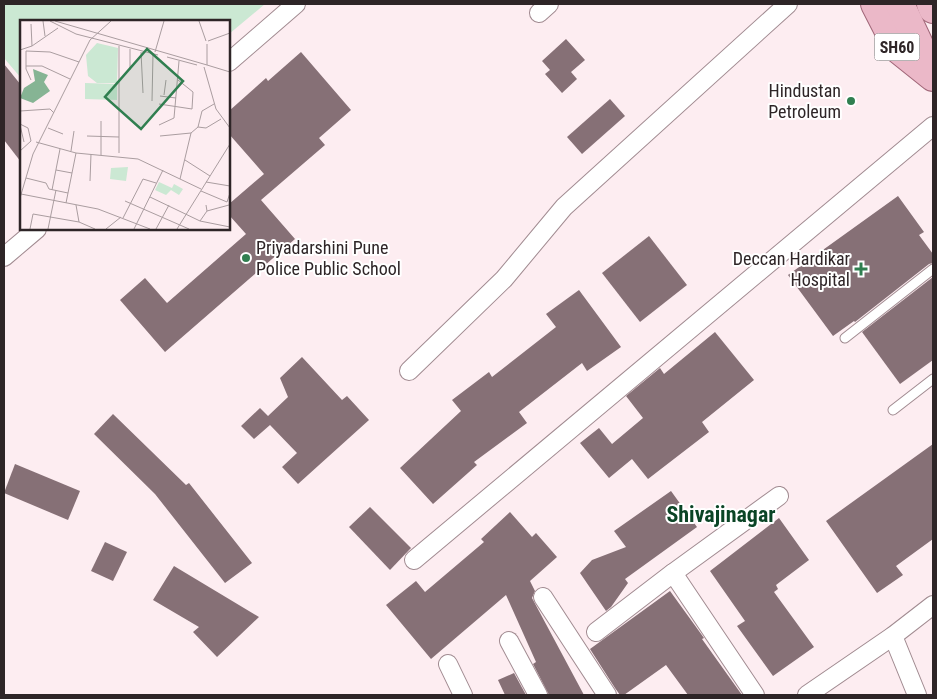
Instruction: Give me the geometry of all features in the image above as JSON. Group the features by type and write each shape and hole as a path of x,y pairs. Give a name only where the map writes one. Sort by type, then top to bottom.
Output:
{"main road":[{"name":"SH60","path":"875,4 898,50 933,77"},
{"path":"900,4 933,77"},
{"path":"931,4 933,9"}],"street":[{"path":"230,61 296,4"},
{"path":"409,372 504,279 564,207 788,4"},
{"path":"414,560 933,126"},
{"path":"4,257 36,230"},
{"path":"596,632 779,496"},
{"path":"673,573 755,695"},
{"path":"543,597 607,695"},
{"path":"808,695 893,636 933,605"},
{"path":"893,636 917,695"},
{"path":"509,641 538,695"},
{"path":"448,664 464,695"}],"lane":[{"path":"845,338 933,269"},
{"path":"893,410 933,379"}],"green space":[{"path":"4,4 265,4 230,33 230,20 20,20 20,77 4,58"}],"building":[{"path":"566,39 585,60 571,72 577,79 562,93 545,74 550,70 542,61"},
{"path":"301,52 351,110 319,138 325,145 261,200 295,239 165,352 120,300 145,278 167,303 246,234 230,216 230,203 264,174 230,135 230,110 266,78 268,81"},
{"path":"4,64 20,84 20,161 4,140"},
{"path":"610,99 625,116 582,154 567,137"},
{"name":"Deccan Hardikar Hospital","path":"898,196 924,232 919,235 933,254 933,263 929,264 855,322 833,336 788,275"},
{"path":"649,236 687,285 640,322 602,273"},
{"path":"933,277 933,360 900,384 862,332"},
{"path":"579,290 621,347 587,371 582,363 519,412 527,423 474,462 477,465 433,504 400,468 461,411 452,400 489,372 492,377 556,327 546,314"},
{"path":"715,332 754,380 702,422 709,432 648,479 632,459 609,478 580,443 599,428 612,444 643,418 626,396 660,368 664,374"},
{"path":"302,357 342,400 347,396 369,420 298,484 282,467 297,453 270,425 254,439 241,426 260,408 268,416 288,397 280,378"},
{"path":"113,414 186,485 189,483 252,563 225,583 155,494 94,434"},
{"path":"933,444 933,539 896,566 903,575 877,593 826,521"},
{"path":"15,464 80,491 68,520 4,493"},
{"path":"671,491 697,527 625,579 628,583 606,611 580,573 592,560 626,547 614,531"},
{"path":"370,507 411,548 390,570 349,527"},
{"path":"510,512 532,537 536,533 557,557 530,581 535,591 532,598 584,695 549,695 533,664 536,662 506,595 431,659 386,605 416,581 425,592 484,542 481,539"},
{"path":"779,518 809,560 776,585 778,589 774,592 814,647 773,676 737,626 745,621 710,571"},
{"path":"105,542 127,552 113,581 91,571"},
{"path":"174,566 259,617 217,657 193,632 199,627 153,600"},
{"path":"670,591 742,695 688,695 666,665 624,695 620,695 615,688 590,649"},
{"path":"514,673 526,695 505,695 498,680"}],"place":[{"name":"Hindustan Petroleum","path":"851,101"},
{"name":"Priyadarshini Pune Police Public School","path":"246,258"},
{"name":"Deccan Hardikar Hospital","path":"861,269"}],"district":[{"name":"Shivajinagar","path":"721,514"}]}
